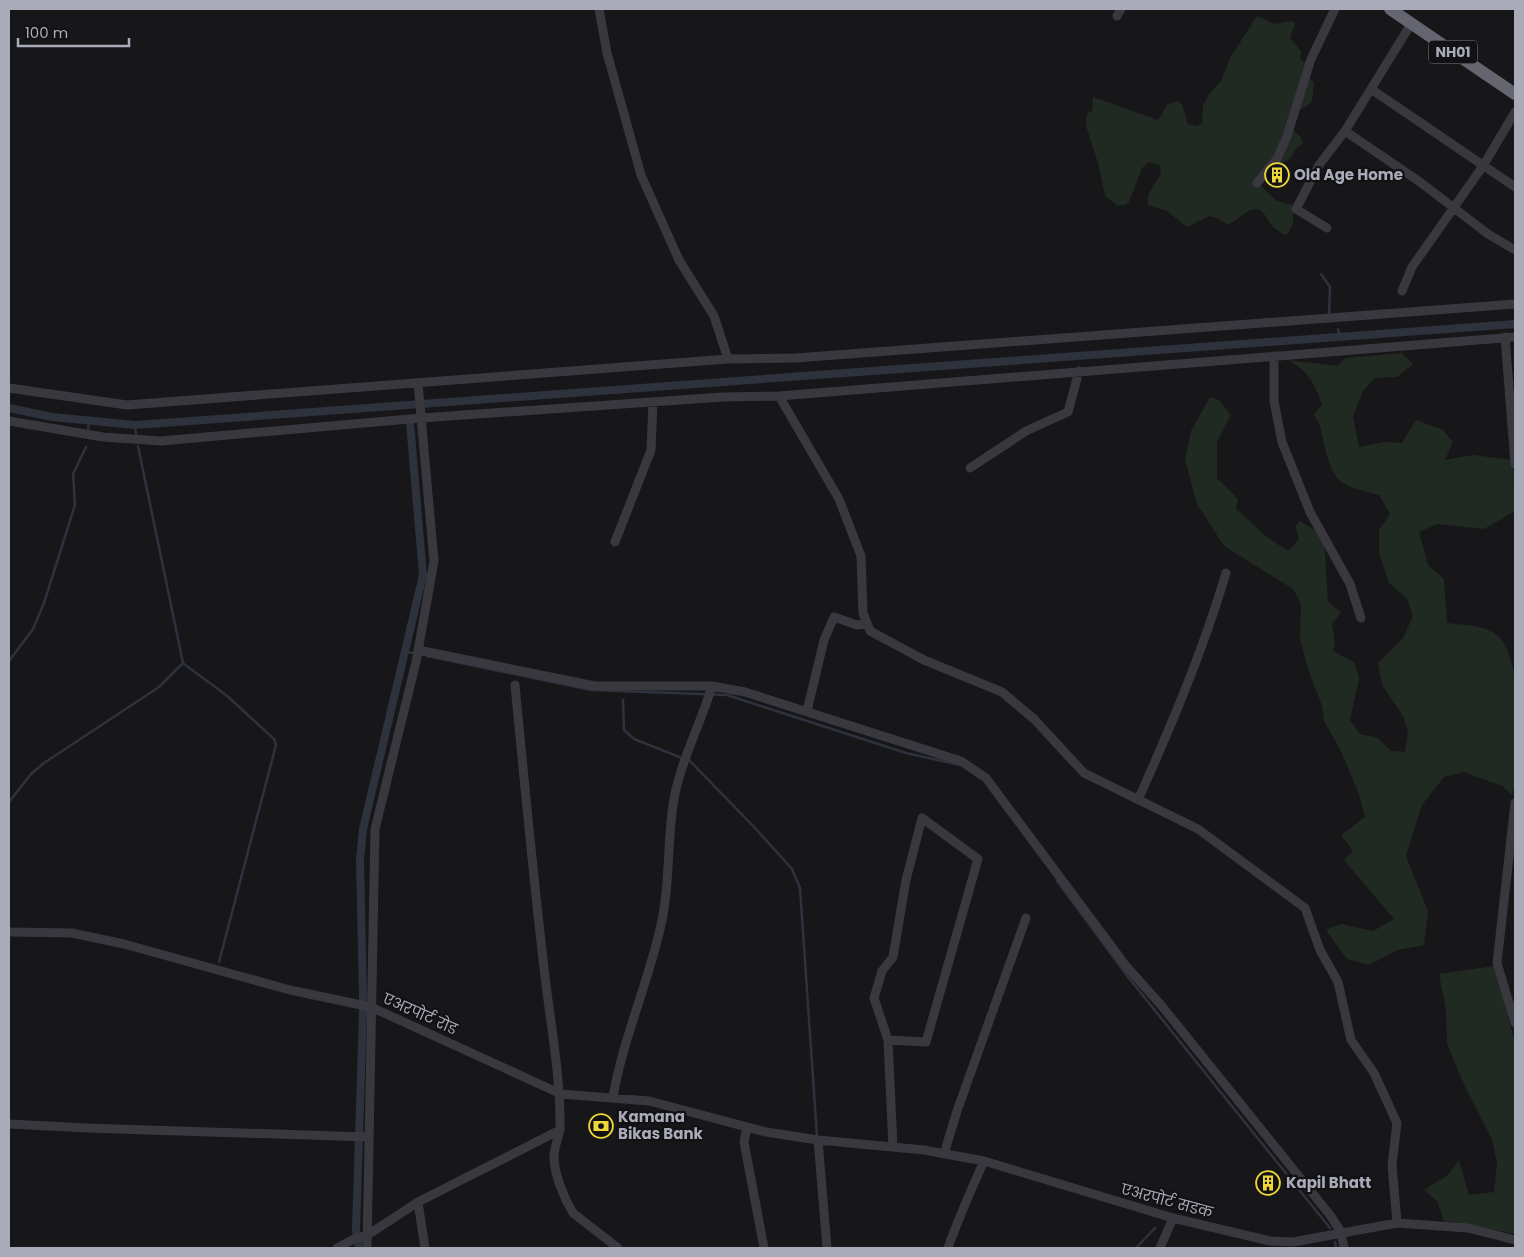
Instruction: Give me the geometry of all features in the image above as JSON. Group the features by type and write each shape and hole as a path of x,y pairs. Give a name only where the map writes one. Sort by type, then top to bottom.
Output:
{"highway":[{"name":"NH01","path":"1390,9 1515,94"}],"street":[{"path":"599,9 607,53 641,175 679,260 714,316 728,359"},
{"path":"1257,183 1277,160 1287,136 1311,59 1335,9"},
{"path":"1327,228 1296,209 1319,165 1345,131 1411,24"},
{"path":"1370,89 1515,188"},
{"path":"1402,291 1412,266 1483,166 1515,112"},
{"path":"1345,131 1455,207 1488,234 1515,250"},
{"path":"9,388 127,405 418,387 728,359 796,358 1515,304"},
{"path":"1505,337 1515,464"},
{"path":"9,421 103,437 161,441 421,418 723,397 779,396 1515,337"},
{"path":"1274,356 1274,402 1282,442 1310,512 1350,584 1361,618"},
{"path":"970,468 1026,431 1068,412 1079,371"},
{"path":"367,1248 361,1237 363,1136 371,1007 375,830 417,655 434,561 418,387"},
{"path":"779,396 839,500 858,548 861,556 863,613 870,631 924,660 1002,692 1034,719 1084,773 1198,830 1305,908 1320,950 1338,982 1351,1040 1374,1073 1397,1123 1392,1165 1397,1223"},
{"path":"615,542 651,450 654,402"},
{"path":"1138,800 1175,718 1215,609 1226,573"},
{"path":"807,712 824,640 834,617 857,625 867,623"},
{"path":"417,655 595,686 712,686 745,692 961,761 986,778 1126,966 1162,1005 1330,1215 1341,1232 1344,1248"},
{"path":"515,685 551,1033 561,1094 560,1130 554,1155 555,1168 572,1212 618,1248"},
{"path":"614,1097 619,1064 660,929 673,804 686,755 712,686"},
{"path":"1515,803 1496,963 1515,1023"},
{"path":"888,1040 926,1042 978,859 922,818 906,880 893,957 882,971 874,998 888,1040 893,1147"},
{"path":"944,1154 956,1111 1026,918"},
{"name":"एअरपोर्ट रोड","path":"9,932 72,933 124,944 290,990 371,1007 561,1094 649,1101 747,1127 816,1140"},
{"path":"9,1124 363,1136"},
{"path":"747,1127 744,1142 764,1248"},
{"path":"337,1248 361,1237 418,1202 560,1130"},
{"path":"816,1140 827,1248"},
{"name":"एअरपोर्ट सडक","path":"816,1140 893,1147 984,1161 1172,1218 1270,1241 1292,1242 1397,1223 1468,1228 1515,1240"},
{"path":"948,1248 956,1222 968,1200 984,1161"},
{"path":"418,1202 425,1248"},
{"path":"1160,1248 1172,1218"}],"shaded area":[{"path":"1257,16 1274,24 1293,21 1295,23 1290,38 1301,51 1300,59 1310,66 1307,74 1314,83 1312,102 1297,112 1293,130 1301,137 1303,144 1297,147 1291,158 1269,172 1273,171 1260,185 1277,201 1292,205 1293,221 1289,232 1286,235 1272,226 1259,209 1250,210 1228,225 1218,218 1209,216 1187,227 1167,211 1147,205 1149,193 1161,174 1159,165 1149,162 1142,168 1129,202 1124,205 1117,205 1105,196 1086,121 1088,111 1092,112 1093,97 1158,120 1168,104 1177,101 1182,104 1188,124 1197,126 1202,123 1203,106 1209,94 1221,81 1230,58"},
{"path":"1402,353 1413,364 1397,377 1375,378 1363,391 1353,416 1359,447 1384,442 1402,443 1416,420 1443,430 1453,442 1445,460 1473,455 1513,460 1515,511 1484,529 1437,524 1419,532 1428,565 1444,579 1447,623 1476,626 1490,631 1501,639 1508,652 1516,688 1515,783 1512,795 1502,786 1464,772 1444,777 1422,805 1406,856 1428,911 1424,945 1398,950 1369,965 1347,959 1326,930 1341,924 1373,931 1394,919 1344,860 1353,851 1341,835 1365,817 1359,794 1341,751 1324,721 1322,706 1309,672 1300,639 1301,604 1293,589 1224,546 1197,504 1185,460 1191,431 1210,397 1220,401 1231,415 1217,442 1217,478 1238,499 1236,509 1267,537 1288,551 1299,539 1295,526 1300,521 1324,536 1328,602 1341,612 1332,624 1335,644 1333,651 1355,663 1359,679 1350,720 1360,734 1378,738 1391,751 1405,752 1408,732 1403,716 1382,685 1378,663 1403,638 1413,616 1407,599 1389,583 1379,553 1379,530 1390,514 1379,495 1355,489 1336,476 1331,468 1320,426 1314,415 1322,404 1319,396 1313,383 1305,373 1287,360 1338,366 1345,358"},
{"path":"1494,966 1515,1042 1515,1234 1444,1221 1437,1201 1424,1190 1448,1175 1459,1160 1469,1195 1494,1192 1497,1163 1492,1139 1465,1087 1447,1043 1446,1010 1439,974"}],"waterway":[{"path":"1321,274 1330,287 1329,314"},
{"path":"9,408 52,417 135,425 1515,324"},
{"path":"1338,329 1340,337"},
{"path":"88,430 89,421"},
{"path":"363,998 360,860 363,829 423,575 410,423"},
{"path":"135,425 136,436"},
{"path":"9,802 31,774 44,763 159,687 183,663 138,446"},
{"path":"9,661 33,629 44,603 75,505 73,474 86,447"},
{"path":"406,652 414,653"},
{"path":"427,656 591,690 727,695 906,753 960,765"},
{"path":"184,664 226,695 274,739 276,745 219,962"},
{"path":"623,700 624,730 634,739 682,758"},
{"path":"688,759 792,869 800,888 817,1136"},
{"path":"1057,881 1128,977 1330,1228"},
{"path":"359,1248 356,1230 363,1011"},
{"path":"1136,1248 1155,1228"},
{"path":"1335,1242 1336,1248"}],"place":[{"name":"Old Age Home","path":"1277,175"},
{"name":"Kamana Bikas Bank","path":"601,1126"},
{"name":"Kapil Bhatt","path":"1268,1183"}]}
